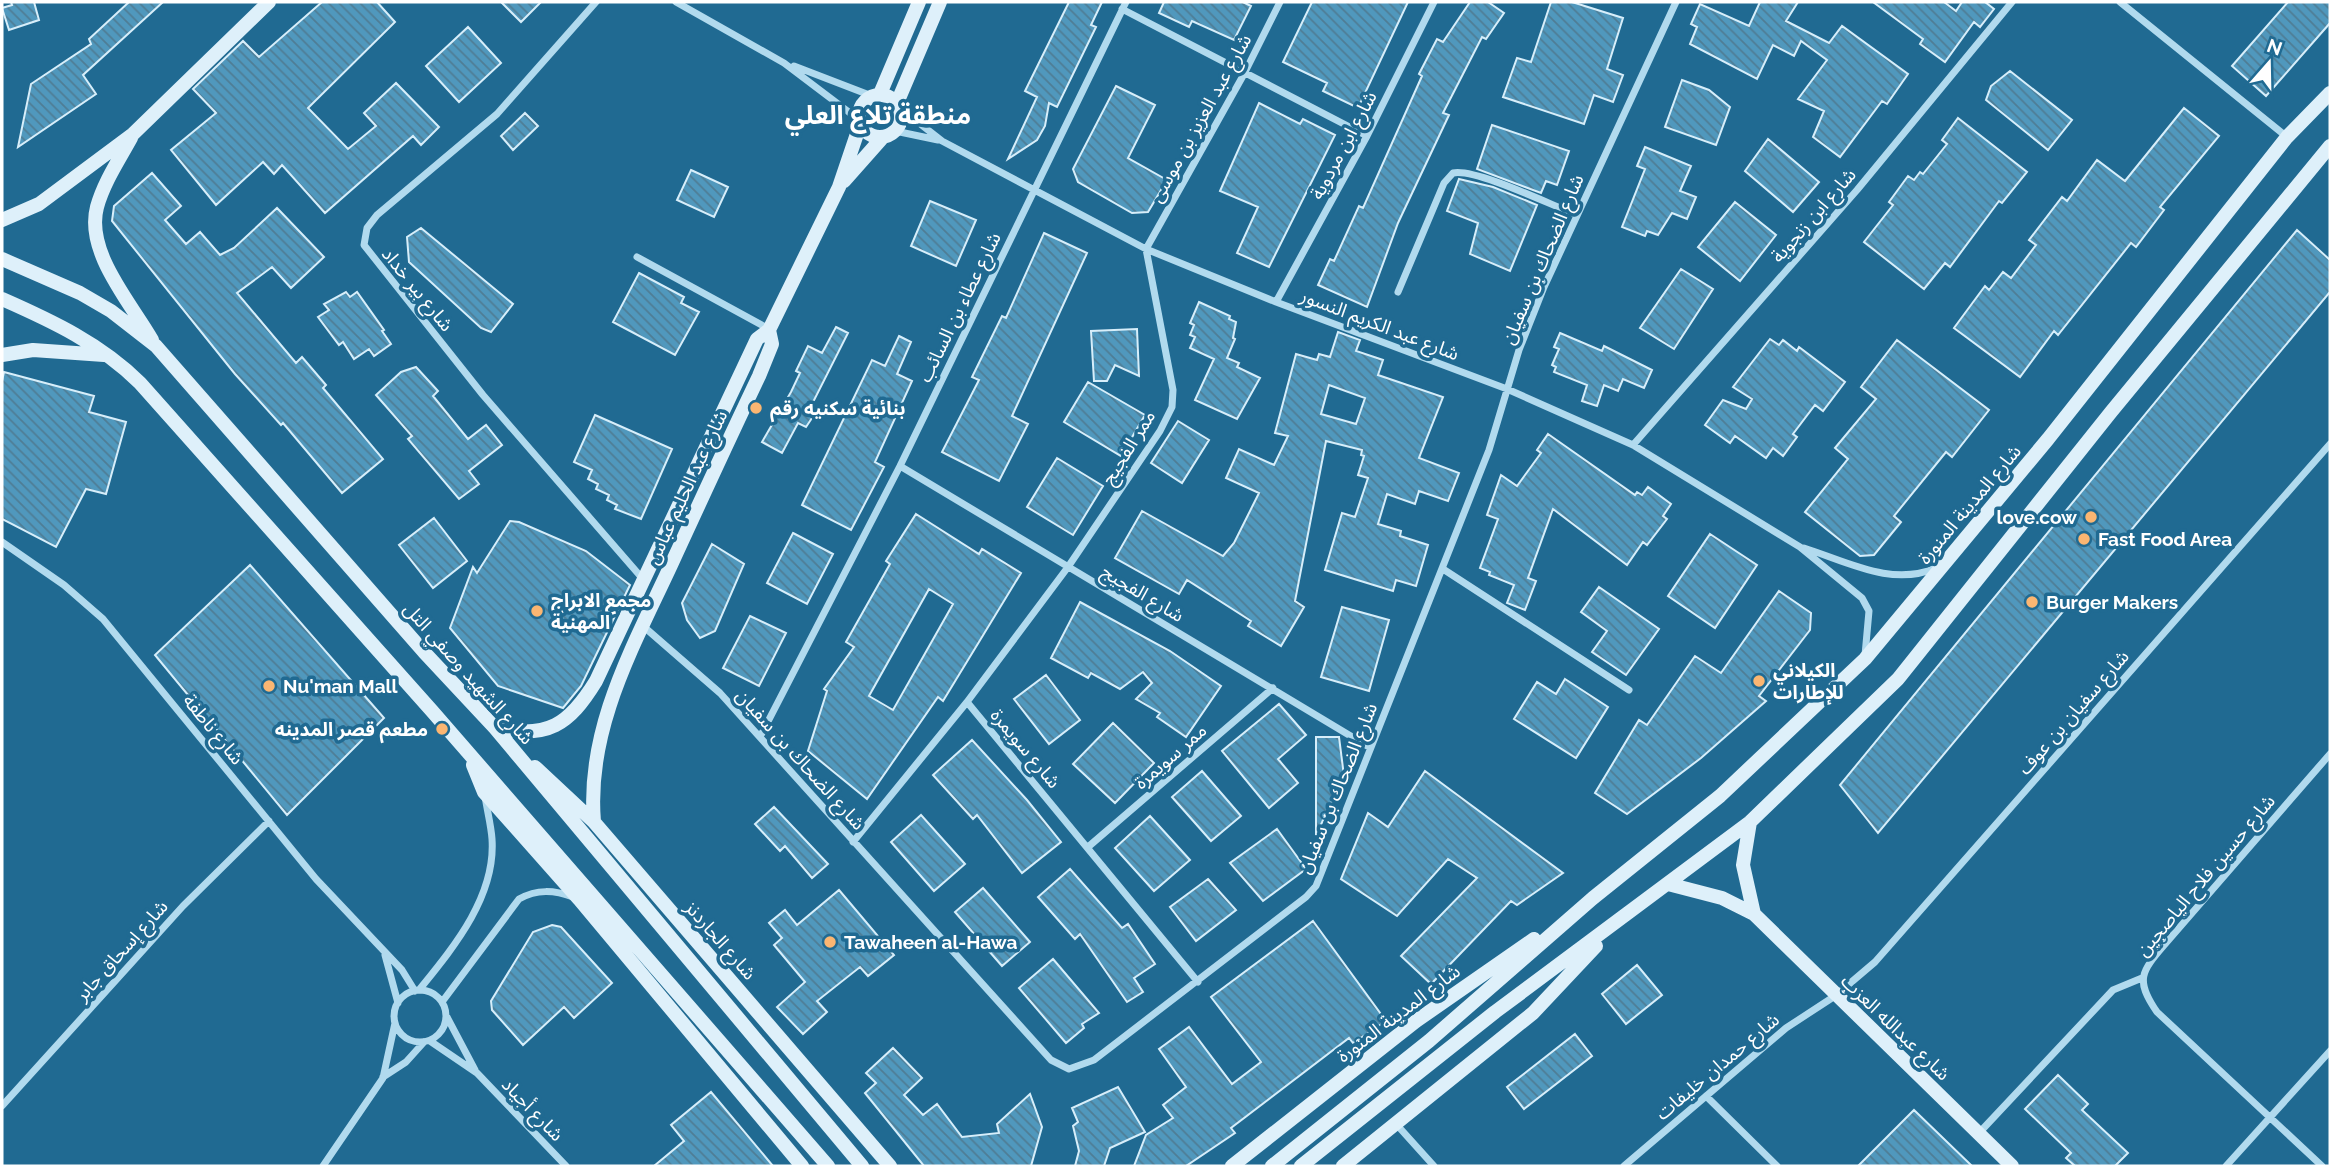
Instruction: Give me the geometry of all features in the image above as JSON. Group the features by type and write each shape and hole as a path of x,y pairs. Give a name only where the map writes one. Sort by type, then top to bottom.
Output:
{"main road":[{"path":"2,219 39,204 133,134 269,2"},
{"path":"919,2 876,95 861,105 859,122 870,135 889,134 901,120 898,105 940,2"},
{"name":"شارع المدينة المنورة","path":"1272,1166 1429,1041 1593,898 1720,796 1865,659 2048,439 2287,137 2330,93"},
{"path":"876,95 898,105"},
{"name":"شارع عبد الحليم عباس","path":"495,728 535,733 554,726 570,716 596,681 642,578 758,339 769,330 839,187 859,122"},
{"path":"133,134 107,180 97,209 97,243 156,346"},
{"name":"شارع عبد الحليم عباس","path":"839,187 889,134"},
{"path":"1301,1166 1495,1013 1750,822 1898,678 2327,153"},
{"name":"شارع الشهيد وصفي التل","path":"2,259 80,293 111,311 156,346 424,652 495,728 862,1166"},
{"path":"2,299 64,327 110,355 187,433 828,1166"},
{"name":"شارع عبد الحليم عباس","path":"594,822 592,783 604,719 643,626 772,344 769,330"},
{"path":"2,355 33,350 110,355"},
{"name":"شارع الجاردنز","path":"512,750 554,783 594,822 890,1166"},
{"path":"469,754 484,792 579,900 802,1166"},
{"path":"1750,822 1743,865 1754,914"},
{"name":"شارع عبدالله العزب","path":"1668,884 1721,898 1754,914 2012,1166"},
{"name":"شارع المدينة المنورة","path":"1232,1166 1416,1021 1593,898"},
{"path":"1343,1166 1534,1013 1621,919"}],"street":[{"name":"شارع بير خداد","path":"596,2 497,114 377,215 368,228 364,245 484,395 642,578"},
{"path":"676,2 783,62 859,122"},
{"name":"شارع عبد العزيز بن موسى","path":"1146,248 1244,74 1280,2"},
{"name":"شارع ابن مردوية","path":"1276,302 1367,136 1434,2"},
{"name":"شارع الضحاك بن سفيان","path":"643,626 693,667 760,737 1051,1060 1069,1069 1094,1060 1307,897 1316,886 1489,450 1529,325 1575,215 1676,2"},
{"name":"شارع ابن زنجوية","path":"1633,445 1857,190 2012,2"},
{"path":"2120,2 2287,137"},
{"path":"1124,6 1244,74 1367,136"},
{"name":"شارع عطاء بن السائب","path":"760,737 900,466 1032,190 1124,6"},
{"path":"783,62 876,95"},
{"name":"شارع عبد الكريم النسور","path":"898,105 942,141 1146,248 1276,302 1507,388 1633,445 1800,547 1862,598 1869,611 1865,659"},
{"name":"شارع عبد الكريم النسور","path":"889,134 942,141"},
{"path":"1398,292 1444,183 1453,173 1461,171 1491,181 1575,215"},
{"name":"ممر الفجيج","path":"1068,567 1160,432 1172,407 1173,390 1146,248"},
{"path":"637,257 769,330"},
{"name":"شارع سفيان بن عوف","path":"1835,996 1875,962 2330,444"},
{"name":"شارع الفجيج","path":"900,466 1369,747"},
{"name":"شارع ناطفة","path":"2,542 64,586 103,619 316,879 402,970 417,990"},
{"name":"شارع عبد الكريم النسور","path":"1800,547 1894,577 1919,575 1943,565"},
{"name":"شارع سويمرة","path":"1068,567 967,702 1198,982"},
{"path":"1443,569 1629,690"},
{"name":"ممر سويمرة","path":"1088,847 1273,688"},
{"path":"853,842 967,702"},
{"name":"شارع حسين فلاح الياصجين","path":"2322,1166 2157,1012 2142,987 2142,978 2150,962 2330,754"},
{"path":"383,1078 398,1003 417,990 453,948 486,885 492,839 484,792"},
{"name":"شارع إسحاق جابر","path":"2,1106 183,906 269,821"},
{"path":"442,1002 519,898 546,891 579,900"},
{"name":"شارع ناطفة","path":"385,954 398,1003"},
{"path":"1978,1133 2113,990 2142,978"},
{"path":"323,1166 383,1078 406,1062 442,1030 447,1017 442,1002 432,993 417,990"},
{"name":"شارع حمدان خليفات","path":"1624,1166 1786,1028 1835,996"},
{"name":"شارع أجياد","path":"447,1017 477,1073"},
{"path":"395,1023 406,1038 427,1041"},
{"name":"شارع أجياد","path":"427,1041 477,1073 566,1166"},
{"path":"2226,1166 2330,1051"},
{"path":"1706,1096 1777,1166"},
{"path":"1397,1125 1434,1166"}],"building":[{"path":"11,2 34,2 39,20 9,30 2,8 12,5"},
{"path":"129,2 163,2 83,75 96,94 18,147 31,84 91,44 89,39"},
{"path":"322,2 377,2 395,22 308,108 348,149 376,126 364,113 396,83 439,127 421,145 413,136 325,213 282,165 274,174 263,162 216,205 171,150 216,113 193,89 243,41 259,57"},
{"path":"501,2 541,2 521,22"},
{"path":"1069,2 1102,2 1091,25 1096,27 1057,107 1049,103 1045,126 1037,140 1008,159 1037,97 1025,91"},
{"path":"1164,2 1243,2 1251,6 1234,40 1192,21 1189,27 1159,13"},
{"path":"1312,2 1408,2 1358,108 1323,91 1327,83 1283,62"},
{"path":"1470,2 1488,2 1504,13 1486,39 1482,37 1443,113 1449,115 1398,223 1367,307 1318,285 1330,259 1334,261 1359,206 1363,208 1422,76 1419,74 1437,39 1443,42"},
{"path":"1551,2 1572,2 1623,18 1607,69 1623,75 1613,102 1594,95 1584,124 1503,97 1517,58 1531,62"},
{"path":"1760,2 1798,2 1786,21 1829,43 1842,26 1908,74 1887,104 1882,101 1840,157 1813,137 1824,111 1798,99 1827,60 1801,41 1794,56 1773,45 1757,79 1690,44 1697,27 1691,24 1700,4 1749,26"},
{"path":"1873,2 1944,2 1956,11 1962,2 1985,2 1994,9 1980,27 1974,22 1945,62 1920,44 1923,39"},
{"path":"2288,2 2330,2 2330,23 2266,96 2232,66"},
{"path":"468,27 501,63 459,102 426,66"},
{"path":"2010,71 2072,120 2048,150 1986,100 1991,86"},
{"path":"1682,80 1709,90 1730,107 1716,145 1665,127"},
{"path":"1116,86 1155,105 1128,158 1167,180 1148,212 1132,213 1078,182 1073,169"},
{"path":"1259,103 1300,124 1303,119 1335,135 1269,267 1237,253 1258,207 1220,191"},
{"path":"2184,108 2219,136 2160,207 2164,210 2136,247 2131,243 2058,335 2054,331 2020,377 1954,328 1985,286 1989,290 2003,272 2011,278 2036,245 2029,240 2062,197 2067,201 2097,160 2125,181"},
{"path":"525,113 538,126 513,150 501,136"},
{"path":"1958,118 2027,172 2002,203 1999,201 1950,267 1945,263 1924,289 1864,242 1893,205 1889,202 1908,176 1914,180 1920,172 1923,174 1947,144 1942,140"},
{"path":"1492,125 1569,151 1557,185 1546,181 1541,193 1477,169"},
{"path":"1768,139 1819,182 1793,212 1745,171"},
{"path":"1645,147 1691,166 1680,191 1696,197 1687,219 1672,213 1658,235 1647,231 1645,236 1622,227 1645,169 1637,166"},
{"path":"691,170 728,187 714,217 677,200"},
{"path":"152,173 181,206 165,220 186,244 200,232 220,255 234,248 277,208 324,257 291,288 272,267 237,293 296,363 302,357 326,385 323,388 383,459 342,493 283,423 281,425 235,374 112,221 114,206"},
{"path":"1459,179 1493,187 1537,205 1510,271 1470,254 1478,223 1447,211"},
{"path":"930,201 976,220 956,266 911,246"},
{"path":"1735,202 1776,235 1740,281 1698,247"},
{"path":"421,228 513,304 491,332 481,328 409,262 407,237"},
{"name":"Fast Food Area","path":"2297,230 2330,260 2330,292 1878,833 1840,785"},
{"path":"1044,233 1087,253 1012,416 1028,424 999,481 942,452 979,380 972,377 1002,316 1006,318"},
{"path":"1681,269 1713,289 1674,349 1640,328"},
{"path":"639,273 684,297 681,303 699,312 675,355 613,322"},
{"path":"346,292 350,297 357,292 391,344 374,356 369,349 354,359 343,342 339,345 318,317 329,310 324,304"},
{"path":"1199,302 1230,316 1229,319 1236,322 1235,339 1227,358 1239,363 1237,367 1260,378 1237,419 1195,400 1214,359 1190,348 1195,337 1190,335 1194,325 1190,323"},
{"path":"836,327 848,333 808,412 814,415 806,427 798,423 782,453 762,442 791,392 800,373 796,371 808,346 822,353"},
{"path":"1137,329 1139,376 1115,365 1107,381 1094,381 1091,331"},
{"path":"1338,332 1360,340 1356,351 1383,360 1378,375 1443,397 1419,458 1459,473 1448,501 1419,491 1415,504 1387,494 1378,524 1401,531 1400,536 1428,545 1416,586 1396,580 1393,591 1325,570 1342,513 1355,517 1368,478 1358,475 1364,456 1361,455 1362,450 1326,441 1295,601 1304,607 1281,646 1248,626 1251,621 1187,580 1179,594 1115,558 1142,511 1223,556 1234,543 1259,493 1226,478 1239,449 1274,465 1288,436 1275,433 1296,354 1317,360 1319,354 1330,357","holes":["1329,385 1365,398 1356,424 1321,414"]},
{"path":"1560,333 1602,351 1604,346 1652,370 1644,388 1623,379 1618,391 1604,385 1597,406 1582,401 1587,385 1554,372 1556,367 1552,365 1559,349 1554,347"},
{"path":"899,336 911,342 897,374 912,381 875,462 884,467 851,530 802,505 872,360 885,366"},
{"path":"1770,339 1779,345 1783,340 1797,351 1799,347 1845,382 1823,411 1815,405 1793,434 1797,437 1783,456 1773,448 1766,458 1735,436 1730,443 1705,425 1723,400 1746,409 1752,399 1733,387"},
{"path":"1897,340 1989,410 1952,457 1946,452 1894,516 1901,522 1874,555 1860,556 1805,512 1848,459 1835,448 1876,399 1861,387"},
{"path":"416,367 438,391 433,396 468,439 486,425 502,445 469,471 479,484 459,499 408,439 412,436 376,395 401,372"},
{"path":"4,372 94,396 89,412 126,422 106,494 86,489 56,547 2,519"},
{"path":"1088,382 1145,415 1121,456 1064,422"},
{"path":"595,415 672,449 641,519 615,509 617,505 607,500 609,495 596,489 598,484 588,479 592,470 574,462"},
{"path":"1178,421 1209,440 1182,483 1151,463"},
{"path":"1548,434 1635,495 1637,492 1642,495 1648,487 1671,504 1663,516 1667,519 1647,545 1643,542 1627,565 1553,509 1528,578 1536,581 1525,610 1507,603 1514,585 1489,575 1490,572 1480,568 1498,519 1487,515 1501,475 1517,486 1541,453 1537,450"},
{"path":"1057,458 1103,486 1073,535 1027,507"},
{"path":"916,514 979,554 982,549 1021,573 943,701 938,697 867,799 808,751 827,691 824,689 854,647 846,642 890,564 886,561","holes":["929,589 953,604 893,710 869,696"]},
{"path":"434,518 467,561 433,588 399,545"},
{"name":"مجمع الابراج المهنية","path":"510,521 519,522 586,551 630,585 581,686 563,708 498,686 450,628 473,567 477,573"},
{"path":"793,533 833,554 807,604 767,583"},
{"path":"1710,534 1757,565 1715,628 1668,596"},
{"path":"712,544 744,564 715,631 700,638 687,620 682,603"},
{"name":"Nu'man Mall","path":"250,565 384,718 287,815 155,655"},
{"path":"1599,587 1659,629 1626,675 1592,652 1607,631 1581,612"},
{"path":"1779,591 1811,613 1810,630 1759,696 1766,701 1701,758 1627,814 1595,793 1639,720 1647,725 1695,656 1721,673"},
{"path":"1080,602 1170,651 1221,686 1186,737 1157,717 1160,713 1136,699 1152,683 1143,672 1120,689 1091,673 1088,678 1051,658"},
{"path":"1342,607 1389,620 1369,691 1321,677"},
{"path":"750,616 786,633 759,686 723,668"},
{"path":"1046,675 1080,720 1049,744 1014,699"},
{"path":"1565,679 1608,707 1576,758 1514,719 1537,682 1556,694"},
{"path":"1279,704 1306,735 1278,759 1298,783 1269,808 1222,751"},
{"path":"1113,723 1154,763 1115,803 1073,764"},
{"path":"1316,737 1339,737 1344,776 1316,835"},
{"path":"972,740 1061,842 1022,873 977,815 973,819 933,775"},
{"path":"1202,771 1241,816 1211,841 1172,797"},
{"path":"1425,771 1563,873 1517,905 1511,901 1431,984 1401,956 1477,878 1448,859 1397,916 1341,879 1368,813 1388,827"},
{"path":"774,807 828,864 812,878 785,846 780,851 755,824"},
{"path":"921,815 965,864 934,891 891,842"},
{"path":"1150,816 1190,860 1154,891 1115,848"},
{"path":"1277,829 1306,869 1263,901 1230,863"},
{"path":"1070,869 1122,928 1128,924 1155,964 1134,978 1143,992 1127,1002 1080,934 1075,939 1038,897"},
{"path":"1208,879 1236,910 1196,941 1170,907"},
{"path":"983,888 1030,942 1002,966 955,912"},
{"name":"Tawaheen al-Hawa","path":"839,890 894,955 868,976 860,967 817,1001 827,1012 803,1034 777,1007 805,982 774,945 782,938 769,923 785,910 797,925"},
{"path":"1313,921 1386,1021 1353,1043 1349,1038 1231,1128 1235,1133 1186,1166 1134,1166 1146,1135 1173,1118 1163,1105 1186,1087 1159,1049 1189,1027 1232,1084 1261,1062 1211,997"},
{"path":"552,925 561,927 612,983 574,1018 564,1007 523,1045 492,1010 491,1001 533,932"},
{"path":"1053,959 1099,1013 1082,1024 1084,1028 1066,1043 1019,988"},
{"path":"1637,965 1662,995 1626,1024 1602,994"},
{"path":"1575,1034 1592,1056 1524,1109 1507,1087"},
{"path":"893,1048 922,1078 904,1095 923,1115 937,1104 962,1137 999,1133 997,1124 1030,1094 1042,1127 1031,1166 924,1166 865,1093 876,1083 866,1073"},
{"path":"2058,1075 2088,1104 2082,1110 2128,1153 2115,1166 2075,1166 2066,1158 2071,1153 2025,1109"},
{"path":"1118,1087 1145,1132 1110,1148 1104,1166 1075,1166 1079,1151 1073,1126 1078,1122 1072,1108"},
{"path":"711,1092 773,1166 654,1166 684,1141 671,1125"},
{"path":"1914,1110 1972,1166 1858,1166"}],"place":[{"name":"بنائية سكنيه رقم","path":"756,408"},
{"name":"love.cow","path":"2091,517"},
{"name":"Fast Food Area","path":"2084,539"},
{"name":"Burger Makers","path":"2032,602"},
{"name":"مجمع الابراج المهنية","path":"537,611"},
{"name":"الكيلاني للإطارات","path":"1759,681"},
{"name":"Nu'man Mall","path":"269,686"},
{"name":"مطعم قصر المدينه","path":"442,729"},
{"name":"Tawaheen al-Hawa","path":"830,942"}],"district":[{"name":"منطقة تلاع العلي","path":"878,115"}]}
